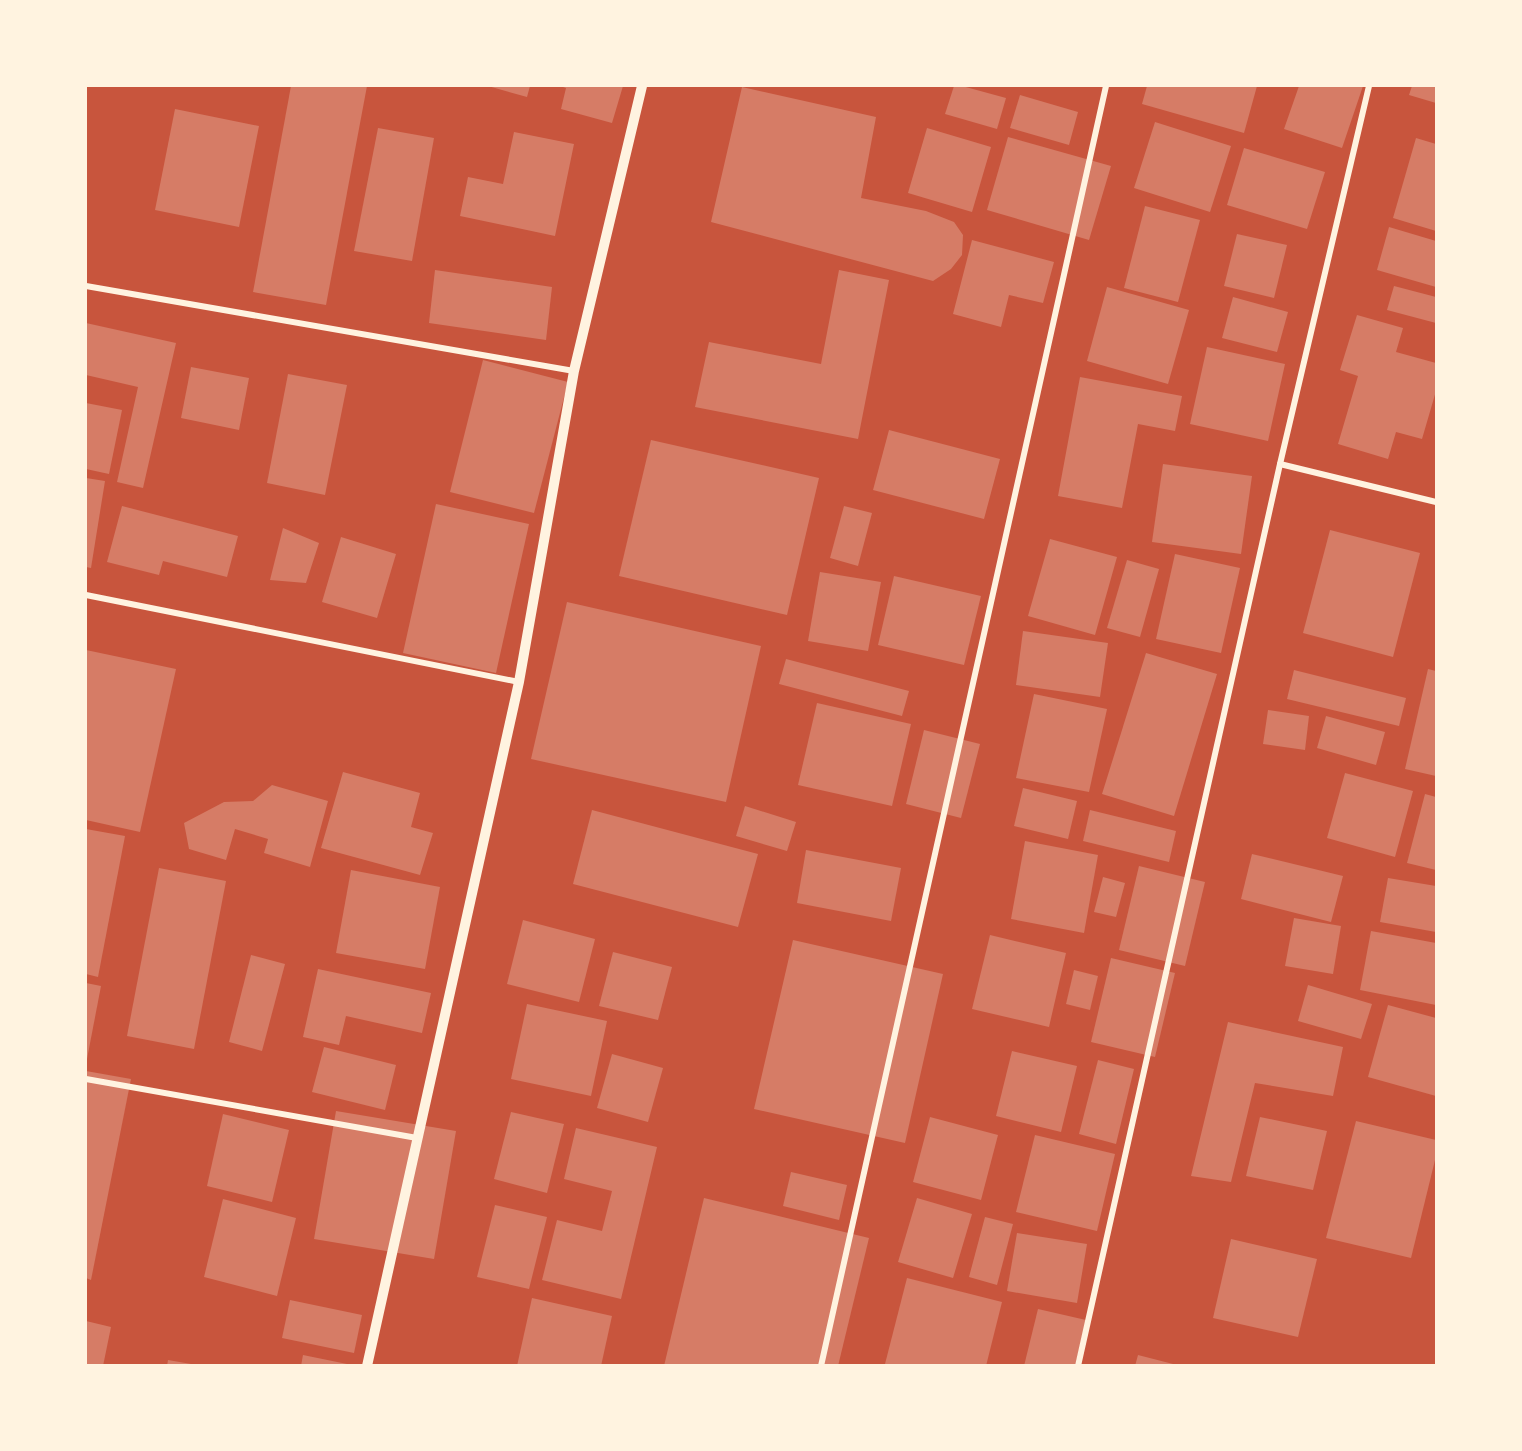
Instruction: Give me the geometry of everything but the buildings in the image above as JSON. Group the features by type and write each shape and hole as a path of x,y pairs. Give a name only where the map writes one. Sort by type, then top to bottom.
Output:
{"street":[{"path":"367,1365 519,682 574,370 642,86"},
{"path":"821,1365 1106,86"},
{"path":"1078,1365 1280,464 1369,86"},
{"path":"86,286 574,370"},
{"path":"1280,464 1437,502"},
{"path":"86,595 519,682"},
{"path":"86,1078 417,1138"}]}
